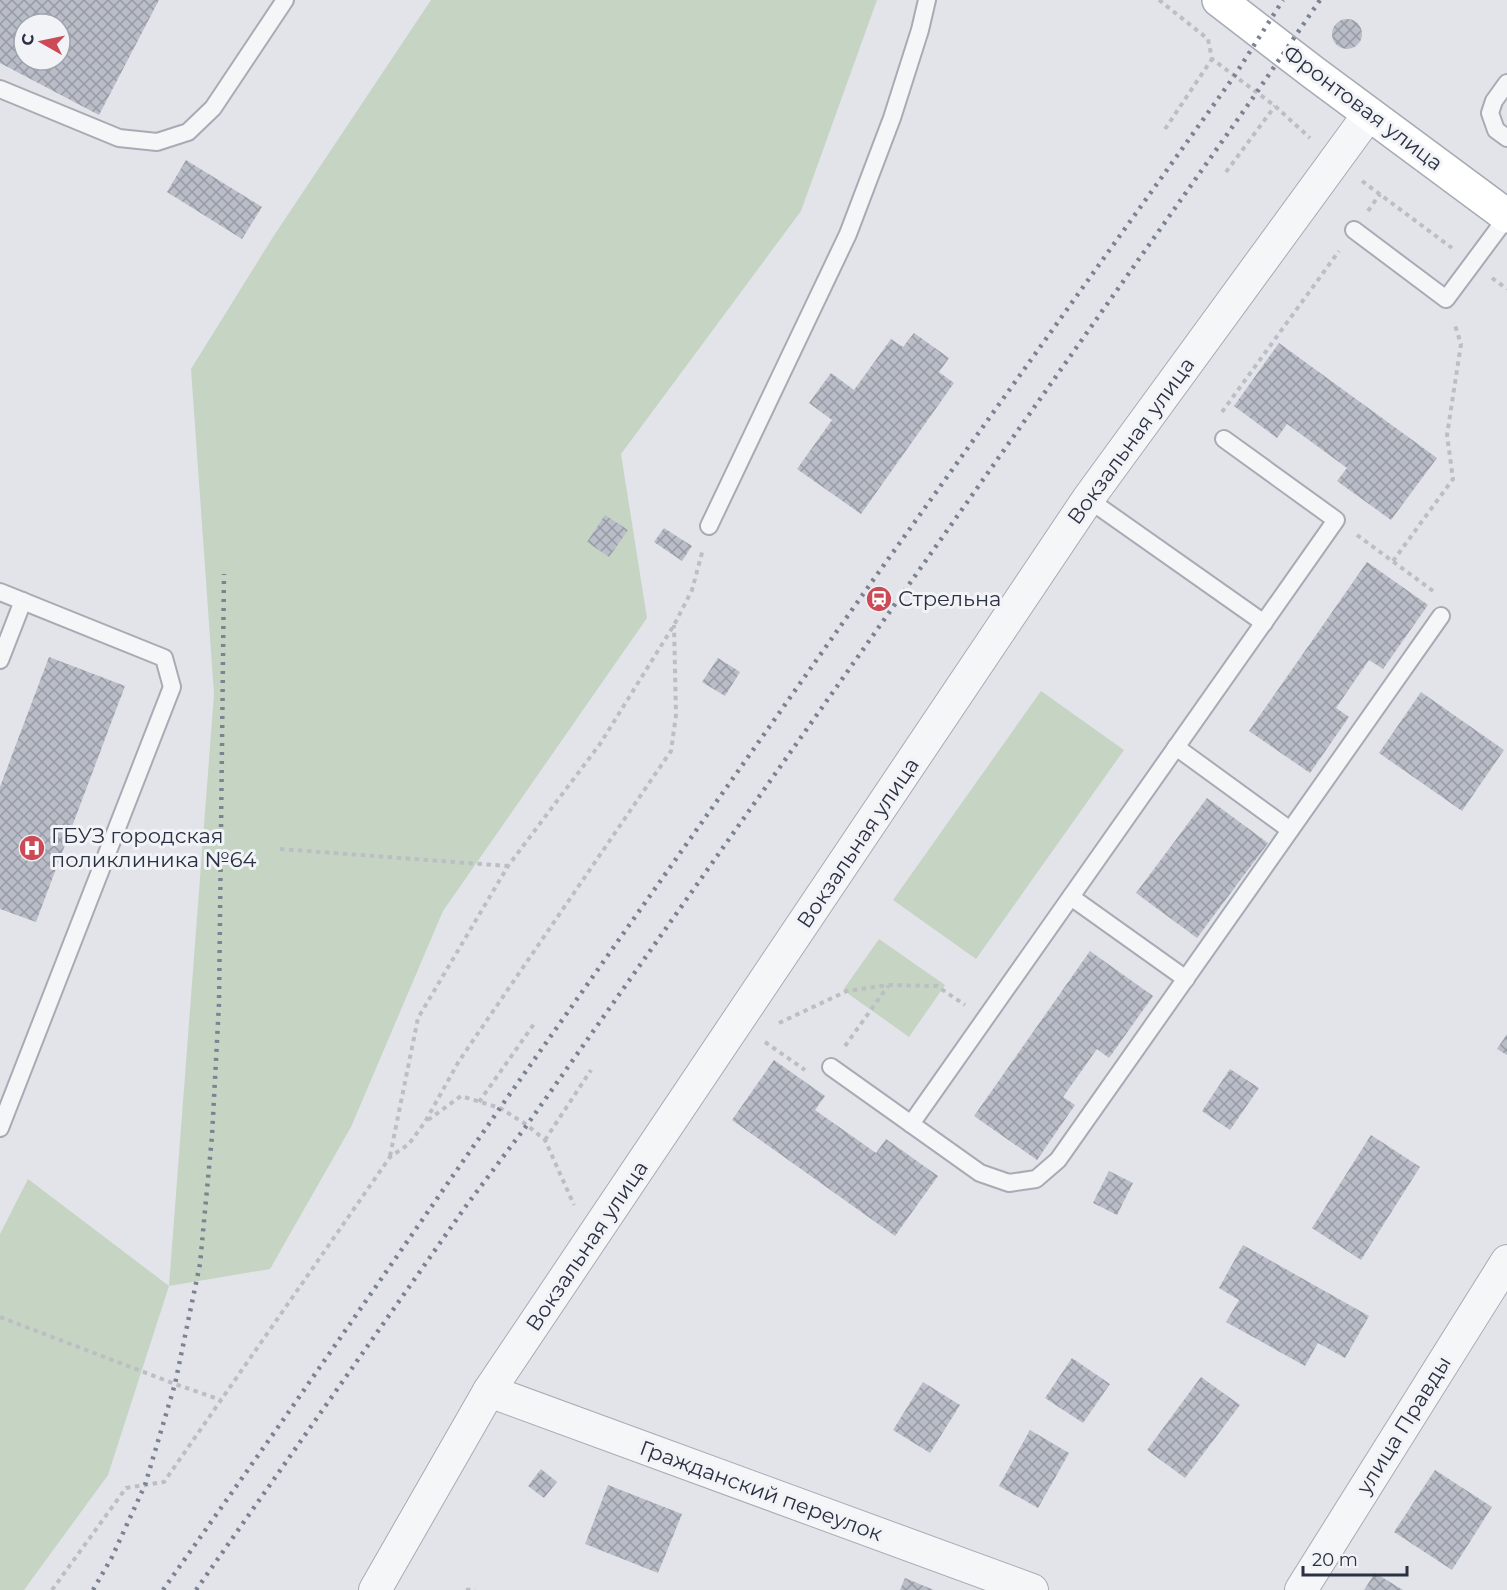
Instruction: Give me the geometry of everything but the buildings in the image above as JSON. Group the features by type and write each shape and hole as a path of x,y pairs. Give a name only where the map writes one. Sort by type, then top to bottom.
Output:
{"main road":[{"name":"Фронтовая улица","path":"1219,0 1368,114 1507,216"}],"street":[{"name":"Вокзальная улица","path":"375,1590 489,1391 590,1242 746,1028 1088,499 1346,169 1368,114"},
{"name":"улица Правды","path":"1301,1590 1507,1261"},
{"name":"Гражданский переулок","path":"489,1391 1032,1590"}],"lane":[{"path":"0,89 119,138 157,142 188,132 213,108 285,0"},
{"path":"709,526 848,234 892,118 920,30 927,0"},
{"path":"1507,83 1494,101 1490,113 1496,130 1507,138"},
{"path":"1354,230 1446,299 1507,216"},
{"path":"911,1124 1336,520 1224,439"},
{"path":"1088,499 1264,623"},
{"path":"0,592 164,658 172,687 0,1128"},
{"path":"0,660 23,601"},
{"path":"831,1067 980,1173 1009,1183 1036,1179 1058,1160 1441,616"},
{"path":"1176,747 1290,830"},
{"path":"1071,897 1186,979"}],"path":[{"path":"1159,0 1208,39 1212,59 1275,106 1346,169 1507,289"},
{"path":"1165,129 1212,59"},
{"path":"1226,172 1275,106"},
{"path":"1224,439 1221,414 1380,194"},
{"path":"1393,561 1453,479 1447,435 1461,344 1446,299"},
{"path":"1336,520 1437,594 1441,616"},
{"path":"390,1157 418,1018 508,866 600,744 674,625 692,590 709,526"},
{"path":"52,1590 126,1488 164,1482 390,1157 409,1144 425,1122 459,1061 671,751 676,715 674,625"},
{"path":"280,849 508,866"},
{"path":"746,1028 821,1081 888,986"},
{"path":"746,1028 847,991 888,986 937,986 985,1020"},
{"path":"479,1102 534,1024"},
{"path":"545,1140 591,1070"},
{"path":"425,1122 461,1096 500,1108 527,1125 545,1140 590,1242"},
{"path":"0,1317 221,1400"},
{"path":"466,1590 473,1588 475,1590"}],"green space":[{"path":"431,0 877,0 801,211 621,454 647,618 443,911 351,1127 270,1269 169,1286 214,694 191,369 273,237"},
{"path":"1041,691 1124,750 976,959 893,900"},
{"path":"879,939 945,985 909,1037 843,990"},
{"path":"28,1179 169,1286 108,1475 24,1590 0,1590 0,1234"}],"railway":[{"path":"163,1590 866,590 1235,75 1283,0"},
{"path":"196,1590 466,1206 527,1125 1320,0"},
{"path":"93,1590 112,1557 145,1485 175,1384 200,1264 212,1136 219,1003 224,574"}],"place":[{"name":"Стрельна","path":"879,599"},
{"name":"ГБУЗ городская поликлиника №64","path":"32,848"}]}
